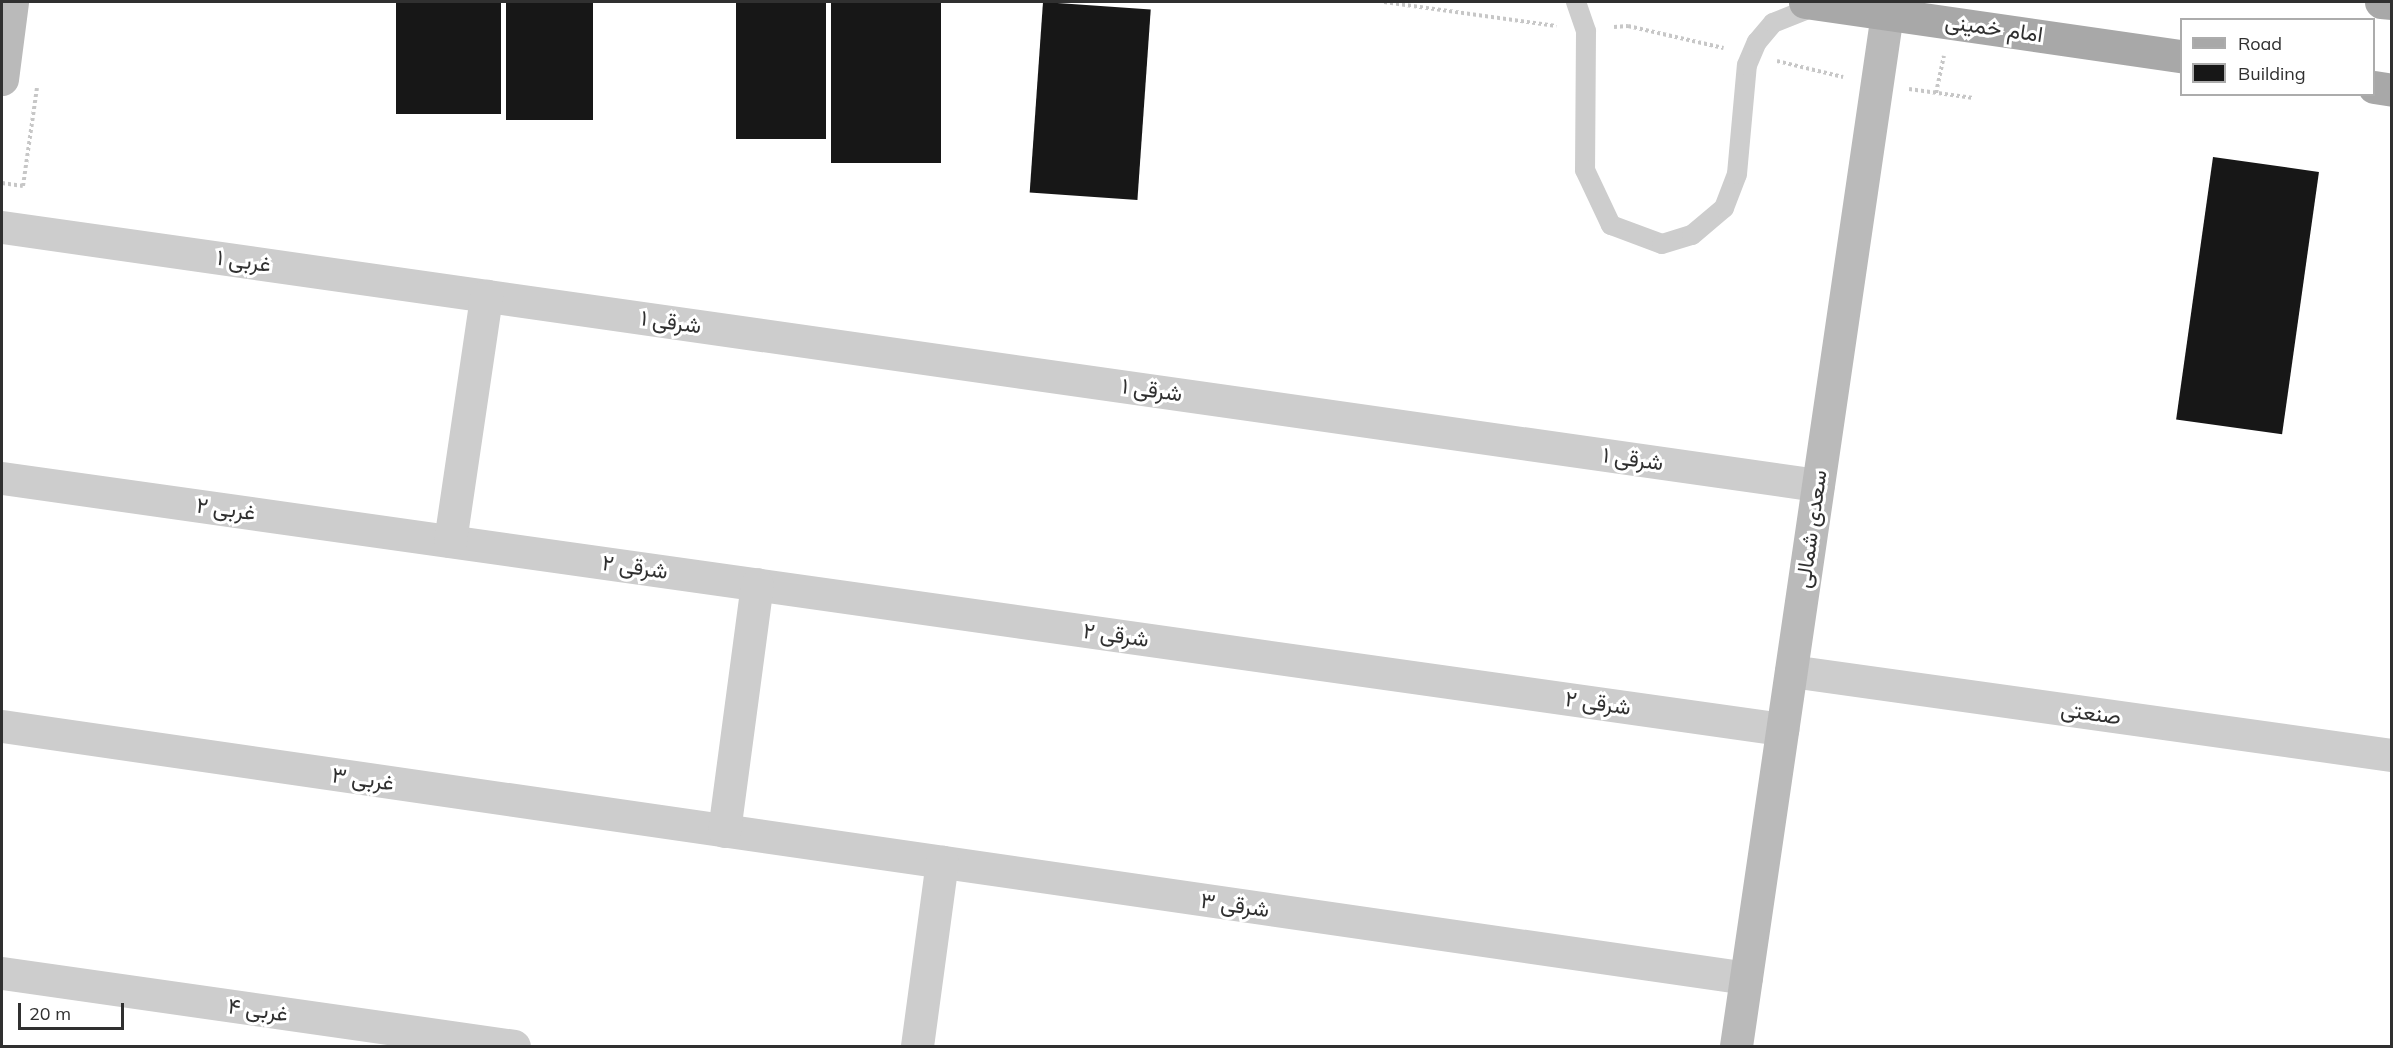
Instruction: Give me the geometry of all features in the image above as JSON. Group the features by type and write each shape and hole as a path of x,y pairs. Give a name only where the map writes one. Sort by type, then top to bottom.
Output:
{"main road":[{"path":"2,79 12,2"},
{"name":"امام خمینی","path":"1805,2 2180,56"},
{"path":"2381,2 2391,3"},
{"name":"سعدی شمالی","path":"1736,1047 1887,12"},
{"path":"2375,87 2391,90"}],"street":[{"name":"۱ غربی","path":"2,227 486,296"},
{"name":"۱ شرقی","path":"486,296 1818,485"},
{"path":"450,541 486,296"},
{"name":"۲ غربی","path":"2,478 450,541"},
{"name":"۲ شرقی","path":"450,541 1782,729"},
{"path":"724,831 757,584"},
{"name":"صنعتی","path":"1791,671 2391,755"},
{"name":"۳ غربی","path":"2,726 724,831"},
{"name":"۳ شرقی","path":"724,831 1746,978"},
{"path":"917,1047 942,862"},
{"name":"۴ غربی","path":"2,973 514,1047"}],"lane":[{"path":"1576,2 1586,31 1585,170 1611,225 1662,244 1692,235 1724,208 1737,174 1752,55 1773,23 1795,10 1844,7"}],"path":[{"path":"1384,2 1586,31 1629,26 1876,85 1973,98"},
{"path":"2,183 23,186 38,82"}],"building":[{"path":"396,2 501,2 501,114 396,114"},
{"path":"506,2 593,2 593,120 506,120"},
{"path":"736,2 826,2 826,139 736,139"},
{"path":"831,2 941,2 941,163 831,163"},
{"path":"1043,2 1151,10 1137,200 1030,193"},
{"path":"2213,157 2319,172 2282,434 2176,419"}]}
